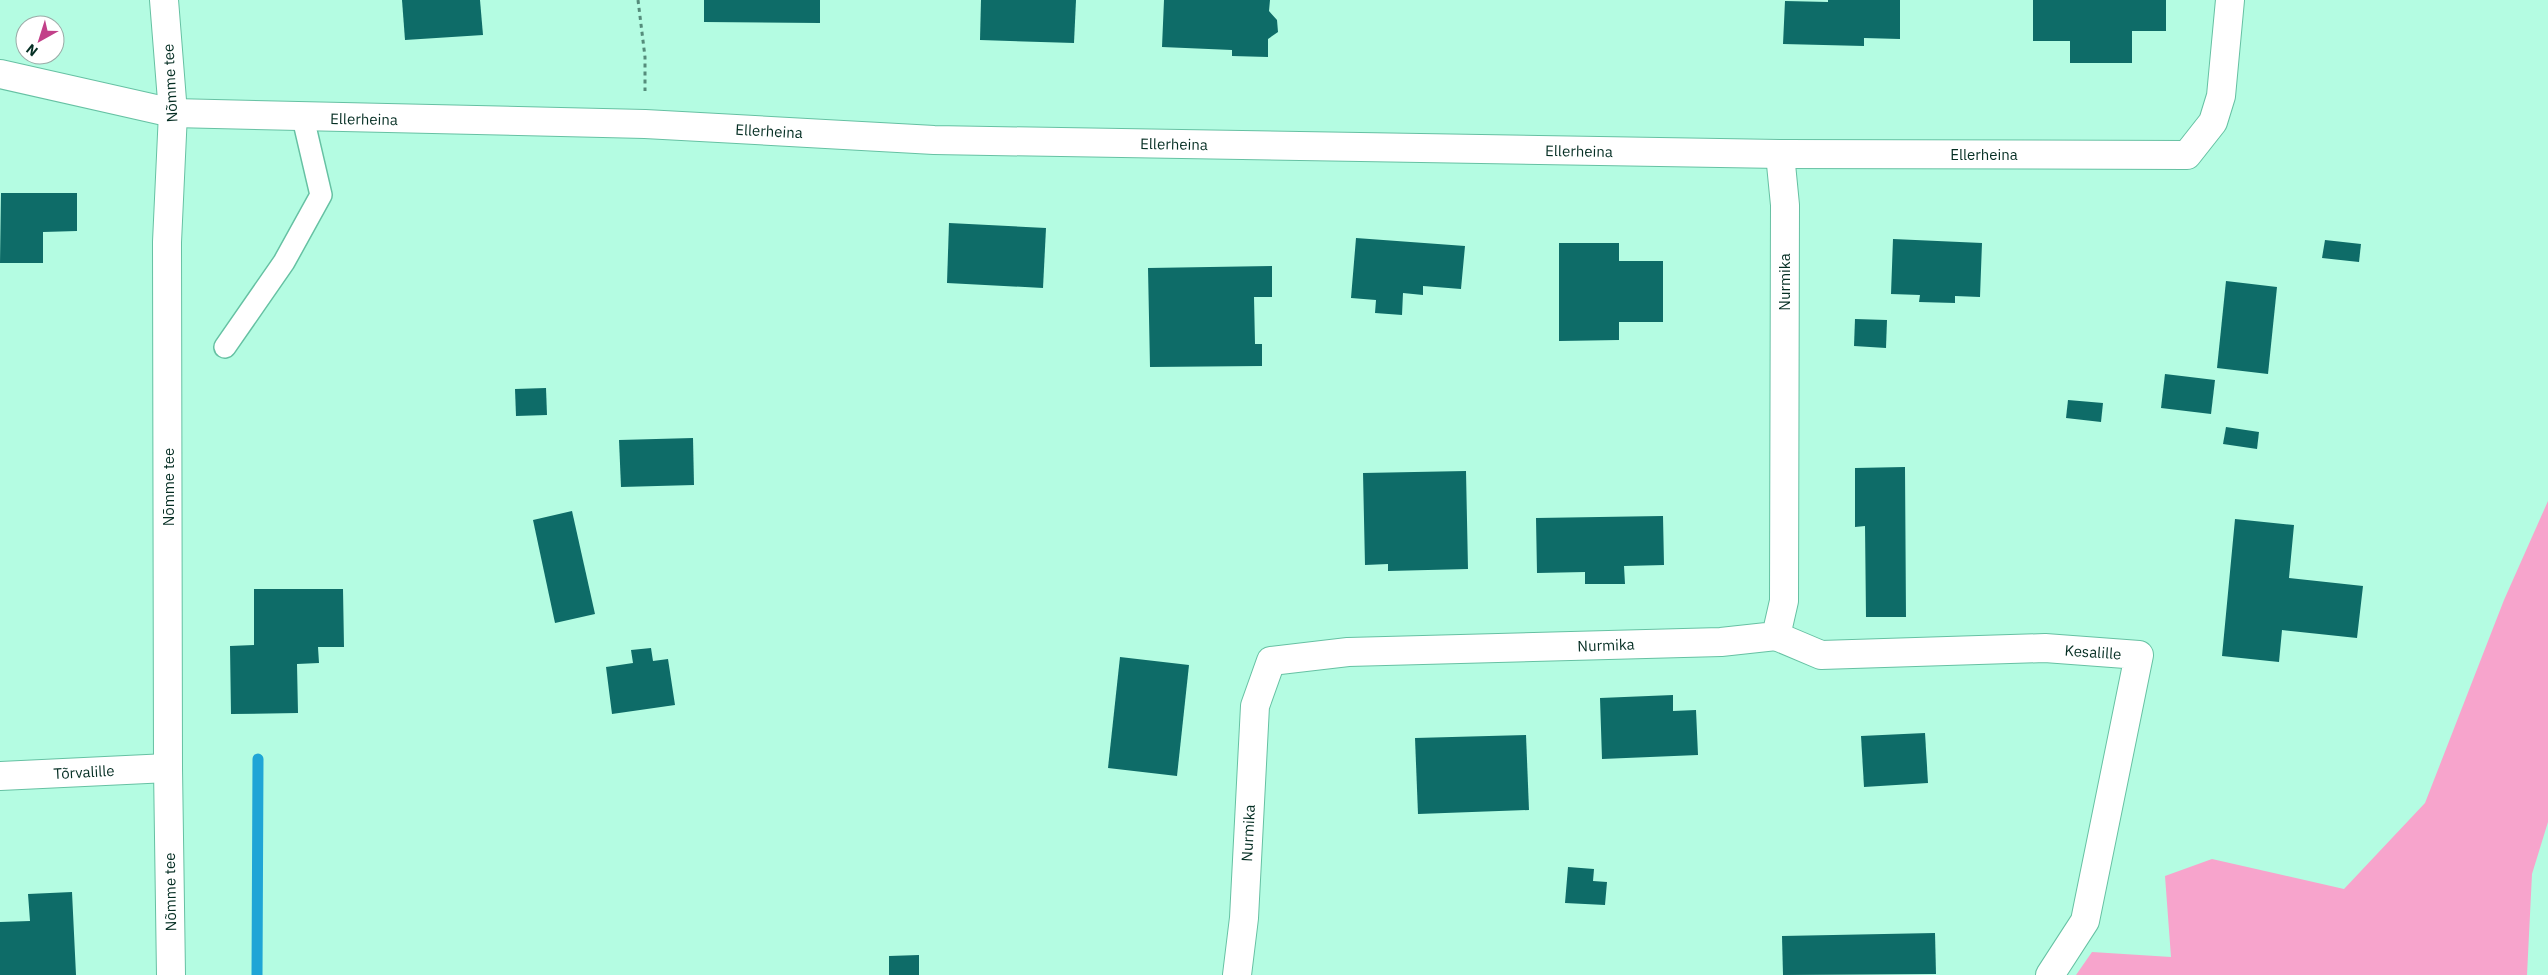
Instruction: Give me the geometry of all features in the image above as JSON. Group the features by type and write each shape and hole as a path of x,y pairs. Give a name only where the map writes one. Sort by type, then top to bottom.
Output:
{"street":[{"name":"Nõmme tee","path":"164,0 173,113 167,242 168,768 172,975"},
{"name":"Ellerheina","path":"0,74 173,113 303,118 646,124 934,140 1780,154 2187,154 2213,122 2221,96 2230,0"},
{"name":"Nurmika","path":"1237,975 1244,918 1255,706 1271,661 1348,652 1721,642 1776,636 1784,601 1785,205 1780,154"},
{"name":"Kesalille","path":"1776,636 1821,655 2046,648 2139,655 2085,921 2050,975"},
{"name":"Tõrvalille","path":"0,776 168,768"}],"lane":[{"path":"225,347 284,262 321,194 303,118"}],"path":[{"path":"638,0 645,57 646,124"}],"shaded area":[{"path":"2548,501 2548,822 2532,874 2527,975 2076,975 2092,952 2171,957 2165,876 2212,859 2344,889 2425,803 2504,600"}],"building":[{"path":"402,0 480,0 483,35 405,40"},
{"path":"704,0 820,0 820,23 704,22"},
{"path":"981,0 1076,0 1074,43 980,40"},
{"path":"1164,0 1270,0 1269,11 1277,20 1278,32 1268,39 1268,57 1232,56 1232,50 1162,47"},
{"path":"1828,0 1900,0 1900,39 1864,38 1864,46 1783,44 1785,1 1828,2"},
{"path":"2033,0 2166,0 2166,31 2132,31 2132,63 2070,63 2070,41 2033,41"},
{"path":"1,193 77,193 77,231 43,232 43,263 0,263"},
{"path":"949,223 1046,228 1043,288 947,283"},
{"path":"1356,238 1465,246 1461,289 1423,286 1423,295 1403,293 1402,315 1375,313 1376,300 1351,298"},
{"path":"1893,239 1982,243 1980,297 1955,296 1955,303 1919,302 1920,295 1891,294"},
{"path":"2325,240 2361,244 2359,262 2322,258"},
{"path":"1559,243 1619,243 1619,261 1663,261 1663,322 1619,322 1619,340 1559,341"},
{"path":"1272,266 1272,297 1254,297 1255,344 1262,344 1262,366 1150,367 1148,268"},
{"path":"2226,281 2277,287 2268,374 2217,368"},
{"path":"1855,319 1887,320 1886,348 1854,346"},
{"path":"2165,374 2215,380 2211,414 2161,408"},
{"path":"546,388 547,415 516,416 515,389"},
{"path":"2068,400 2103,403 2101,422 2066,418"},
{"path":"2226,427 2259,432 2257,449 2223,444"},
{"path":"693,438 694,485 621,487 619,440"},
{"path":"1905,467 1906,617 1866,617 1865,526 1855,527 1855,468"},
{"path":"1466,471 1468,569 1388,571 1388,564 1365,565 1363,473"},
{"path":"572,511 595,614 555,623 533,520"},
{"path":"1663,516 1664,565 1624,566 1625,584 1585,584 1585,572 1537,573 1536,518"},
{"path":"2235,519 2294,525 2289,578 2363,586 2357,638 2282,630 2279,662 2222,656"},
{"path":"254,589 343,589 344,647 318,647 319,663 297,664 298,713 231,714 230,646 254,645"},
{"path":"651,648 653,661 668,659 675,705 612,714 606,667 633,663 631,650"},
{"path":"1120,657 1189,665 1177,776 1108,768"},
{"path":"1673,695 1673,711 1696,710 1698,755 1602,759 1600,698"},
{"path":"1925,733 1928,783 1864,787 1861,736"},
{"path":"1526,735 1529,810 1418,814 1415,738"},
{"path":"1568,867 1594,869 1593,881 1607,882 1605,905 1565,903"},
{"path":"72,892 76,975 0,975 0,922 30,921 28,894"},
{"path":"1935,933 1936,974 1783,975 1782,936"},
{"path":"919,955 919,975 889,975 889,956"}],"waterway":[{"path":"257,975 258,759"}]}
